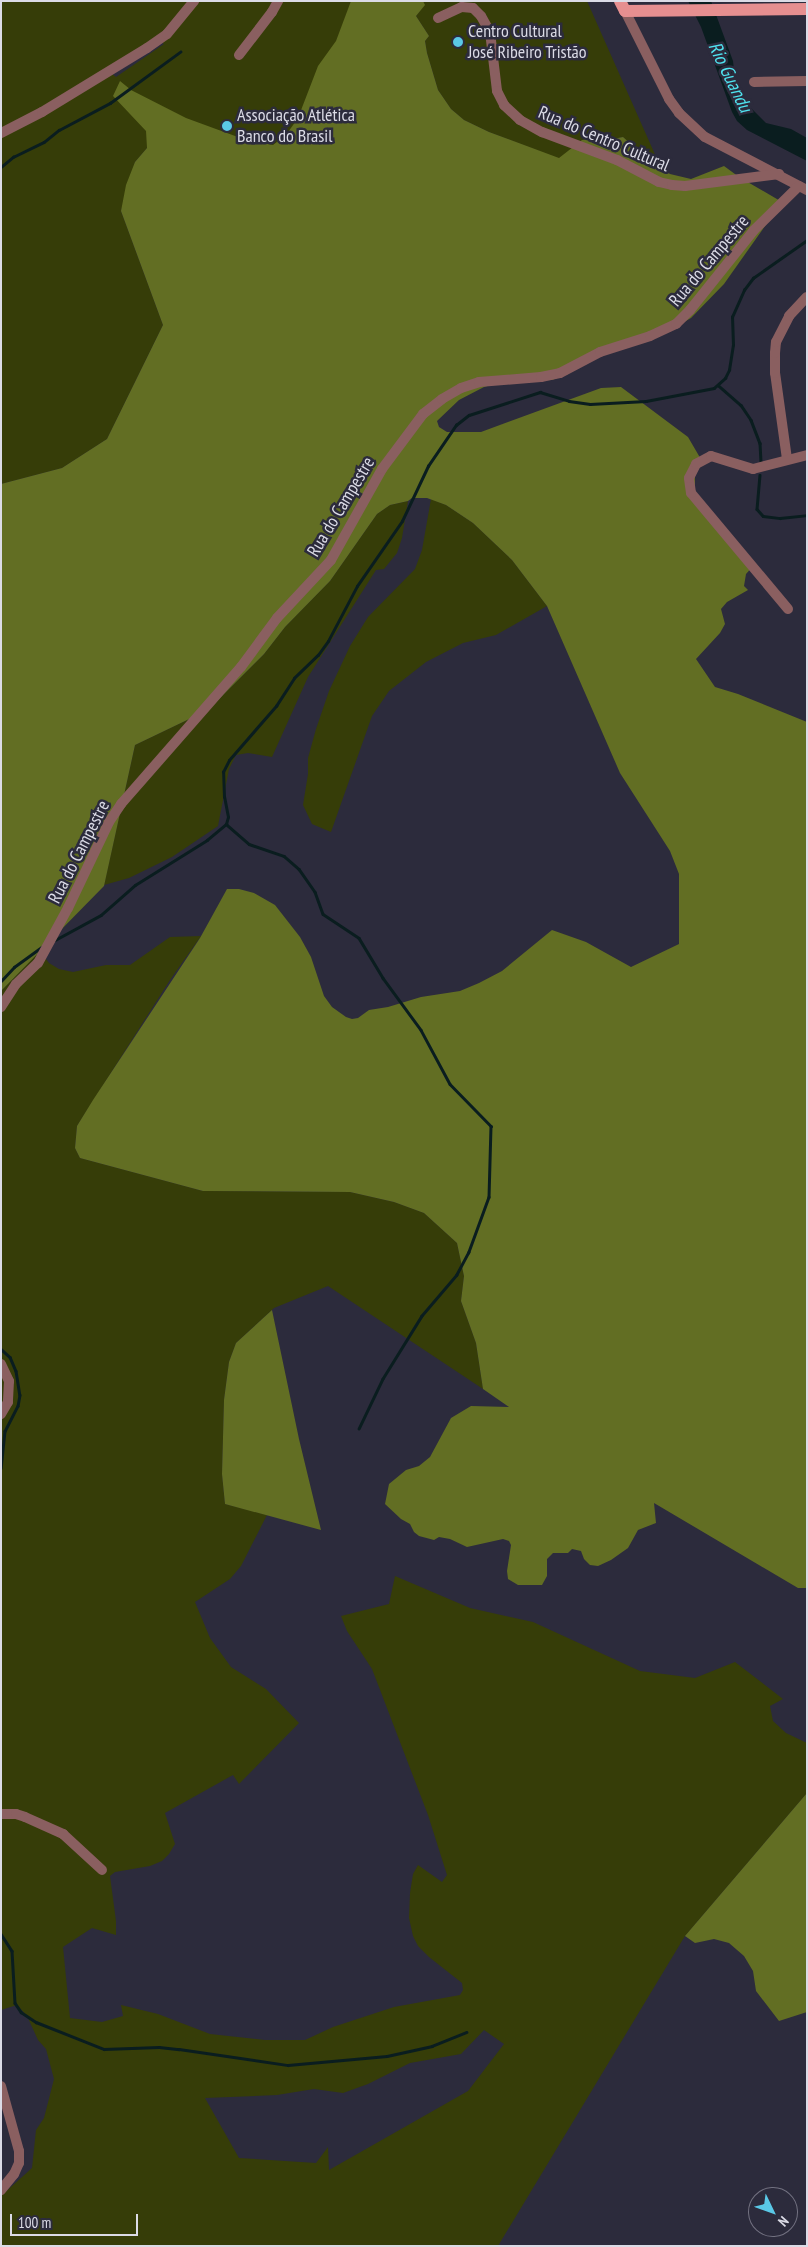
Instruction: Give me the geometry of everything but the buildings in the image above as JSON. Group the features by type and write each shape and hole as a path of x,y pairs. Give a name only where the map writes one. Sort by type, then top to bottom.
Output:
{"main road":[{"path":"622,6 660,11 761,5 807,10"}],"street":[{"path":"1,133 42,112 147,48 167,34 194,1"},
{"path":"239,55 272,12 278,1"},
{"path":"622,6 669,99 679,113 705,137 803,188"},
{"name":"Rua do Centro Cultural","path":"438,18 462,7 473,8 481,16 490,32 497,91 504,105 520,120 542,132 617,160 659,182 672,185 701,184 779,174"},
{"path":"754,82 807,80"},
{"name":"Rua do Campestre","path":"1,1007 16,984 38,963 68,908 106,828 121,804 241,667 277,618 331,560 382,469 423,414 460,388 479,382 541,377 560,373 600,352 650,336 676,324 690,310 754,230 803,188"},
{"path":"788,459 775,373 776,342 789,316 807,297"},
{"path":"788,609 691,493 688,486 689,478 696,464 711,456 753,469 807,455"},
{"path":"1,1364 9,1381 8,1402 1,1414"},
{"path":"1,1814 16,1814 63,1834 102,1870"},
{"path":"1,2086 19,2151 18,2163 14,2174 1,2190"}],"green space":[{"path":"1,1 356,1 287,205 147,148 135,162 121,211 163,325 107,439 62,468 1,484","holes":["159,41 164,44 116,77 110,72"]},
{"path":"351,1 423,1 425,5 416,16 429,36 425,41 427,53 438,90 451,109 464,120 489,132 559,158 582,140 597,137 613,139 623,137 651,162 670,174 691,179 724,166 782,202 724,284 691,318 667,332 581,363 568,374 552,380 505,381 484,387 459,400 437,421 439,427 447,432 481,432 601,388 621,387 688,437 702,461 695,476 695,495 754,565 746,574 744,586 748,590 727,602 721,609 725,624 720,633 696,659 715,687 738,694 807,722 807,1588 798,1588 654,1503 656,1523 638,1530 628,1548 611,1560 598,1566 590,1565 584,1559 581,1551 572,1549 568,1553 553,1553 547,1559 547,1576 542,1585 518,1585 508,1579 507,1571 511,1545 509,1541 503,1539 467,1547 450,1539 439,1537 434,1540 419,1536 414,1532 410,1524 401,1519 385,1504 389,1484 406,1470 419,1466 430,1457 451,1418 471,1406 509,1407 483,1389 476,1343 461,1301 464,1276 457,1243 424,1213 394,1202 350,1192 203,1191 80,1158 75,1148 77,1126 200,938 227,889 239,889 254,893 275,905 300,937 311,957 324,996 332,1007 352,1019 358,1018 369,1010 388,1007 421,997 460,991 479,983 502,971 552,930 586,942 631,967 679,944 679,874 670,851 620,773 547,606 512,560 473,523 446,505 427,498 412,498 408,501 390,505 377,514 330,581 285,627 264,654 208,710 135,745 104,886 1,991 1,484 62,468 107,439 163,325 121,211 126,185 135,162 147,148 146,131 113,96 120,81 131,90 186,118 246,140 273,145 286,135 298,118 318,66 336,41"},
{"path":"423,1 587,1 661,168 651,162 623,137 613,139 597,137 573,147 560,159 489,132 464,120 451,109 438,90 425,41 429,36 416,16 424,5"},
{"path":"431,499 446,505 473,523 512,560 547,606 496,635 463,643 426,662 389,691 372,716 331,832 312,824 303,805 308,774 308,758 316,729 329,691 350,646 368,617 415,569 422,550"},
{"path":"408,501 402,538 397,553 384,569 376,570 308,677 272,757 248,753 236,755 229,769 218,826 172,857 129,878 104,885 135,745 208,710 264,654 285,627 330,581 377,514 390,505"},
{"path":"201,936 170,980 77,1126 75,1148 80,1158 203,1191 350,1192 394,1202 424,1213 457,1243 464,1276 461,1301 476,1343 483,1389 328,1286 274,1308 236,1343 229,1362 224,1400 222,1474 225,1504 267,1515 241,1566 230,1579 195,1602 210,1638 231,1667 266,1689 299,1723 239,1784 233,1775 165,1813 175,1844 162,1861 150,1866 115,1872 110,1876 116,1935 92,1928 63,1947 70,2018 102,2022 123,2016 121,2005 158,2014 210,2034 265,2040 305,2040 333,2027 394,2007 460,1995 463,1990 462,1983 429,1957 418,1946 413,1936 409,1918 410,1893 413,1874 418,1865 442,1882 447,1875 428,1815 372,1669 347,1631 341,1616 389,1604 395,1576 470,1608 533,1622 640,1671 695,1678 735,1662 783,1699 770,1706 773,1721 786,1733 807,1743 807,1793 685,1936 498,2246 1,2246 1,2196 32,2168 36,2130 44,2118 54,2079 46,2049 38,2040 27,2016 17,2005 1,2010 1,991 40,951 49,963 59,969 73,972 106,965 130,965 170,937","holes":["484,2030 504,2044 468,2091 329,2170 328,2147 316,2163 239,2158 205,2098 277,2095 314,2089 343,2093 368,2084 410,2063 461,2054"]},
{"path":"272,1310 299,1439 321,1530 225,1504 222,1474 224,1400 229,1362 236,1343"},
{"path":"807,1793 807,2012 779,2021 756,1991 753,1971 744,1956 729,1943 714,1939 695,1943 685,1936"}],"water":[{"name":"Rio Guandu","path":"688,1 711,1 733,61 735,79 745,102 766,123 791,129 807,138 807,161 747,130 737,121 701,27"}],"waterway":[{"path":"1,167 13,157 44,142 59,130 110,103 180,52"},
{"path":"55,940 101,915 135,885 207,840 226,824 228,817 224,797 223,772 229,760 276,706 294,678 318,655 328,641 357,586 402,521 428,466 456,425 469,415 540,392 569,401 590,404 646,401 714,388 725,378 729,370 733,345 732,317 744,290 753,278 807,240"},
{"path":"719,386 741,405 751,420 760,443 761,461"},
{"path":"760,475 757,509 763,516 780,518 807,515"},
{"path":"226,824 249,844 284,856 299,869 315,892 323,914 359,938 383,978 421,1030 450,1084 491,1126 489,1197 469,1252 457,1275 422,1316 383,1379 359,1429"},
{"path":"1,981 14,967 42,947"},
{"path":"1,1349 10,1357 16,1371 20,1395 18,1406 5,1431 1,1468"},
{"path":"1,1934 12,1951 15,2003 21,2012 36,2022 104,2049 159,2047 288,2065 387,2056 432,2046 466,2032"}],"place":[{"name":"Centro Cultural José Ribeiro Tristão","path":"458,42"},
{"name":"Associação Atlética Banco do Brasil","path":"227,126"}]}
